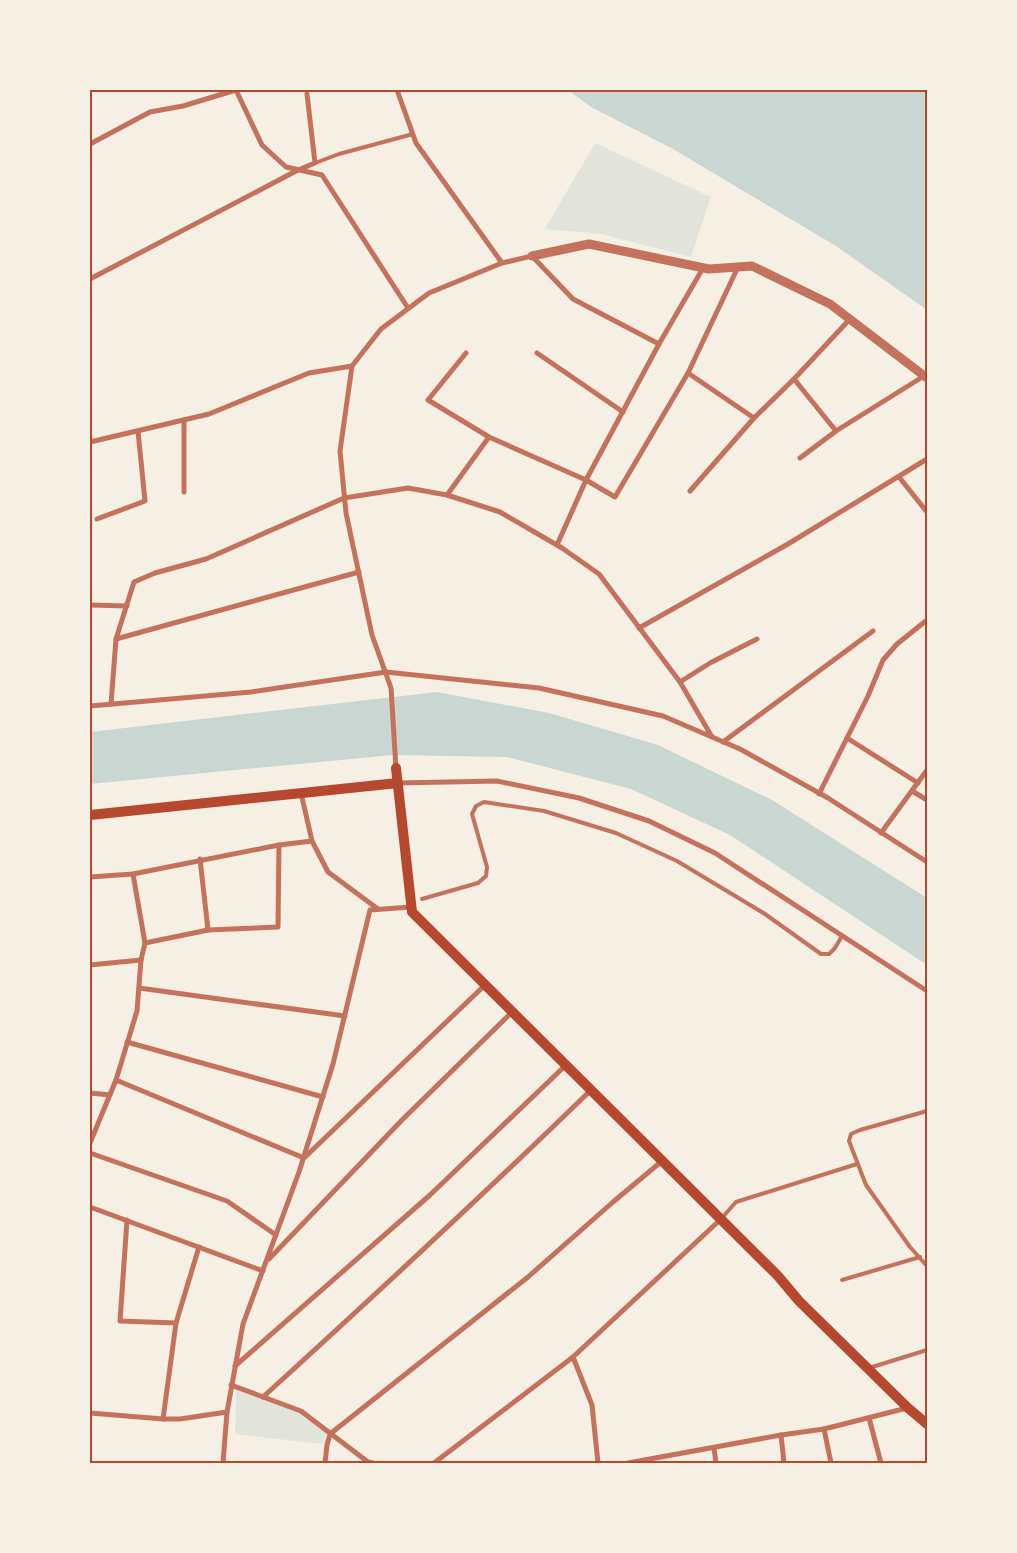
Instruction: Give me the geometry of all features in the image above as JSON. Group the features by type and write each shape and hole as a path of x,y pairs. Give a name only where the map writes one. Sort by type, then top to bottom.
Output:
{"main road":[{"path":"396,768 412,912 778,1276 799,1301 908,1408 927,1424"},
{"path":"90,815 398,783"}],"street":[{"path":"90,144 150,112 183,106 236,90 262,145 286,167 322,175 408,308"},
{"path":"397,90 416,143 502,263"},
{"path":"90,278 298,170 315,163 308,94"},
{"path":"396,768 392,688 372,635 358,572 346,513 340,451 352,366 381,329 408,308 429,293 502,263 589,244 709,269 752,266 830,304 925,377 836,431 800,458"},
{"path":"532,256 573,299 659,344"},
{"path":"466,353 428,400 489,437 586,480 615,497 688,373 738,267"},
{"path":"557,545 586,480 659,344 703,268"},
{"path":"690,491 754,418 794,379 850,319"},
{"path":"537,353 623,412"},
{"path":"90,442 209,414 309,373 352,366"},
{"path":"688,373 754,418"},
{"path":"794,379 836,431"},
{"path":"184,420 184,492"},
{"path":"97,519 145,501 138,431"},
{"path":"447,495 489,437"},
{"path":"639,628 788,544 927,459"},
{"path":"899,477 927,512"},
{"path":"111,704 116,638 134,582 155,573 206,559 344,498 408,488 447,495 500,512 557,545 599,574 680,682 712,737"},
{"path":"116,638 358,572"},
{"path":"90,605 127,606"},
{"path":"819,794 883,660 897,644 927,620"},
{"path":"723,742 873,631"},
{"path":"680,682 710,662 757,638"},
{"path":"90,706 251,692 386,672 539,688 663,716 740,749 819,794 927,862"},
{"path":"847,738 918,783"},
{"path":"881,833 927,770"},
{"path":"398,783 497,781 578,798 650,821 715,853 927,991"},
{"path":"912,791 927,800"},
{"path":"301,793 312,841 328,872 378,910"},
{"path":"90,877 133,874 279,844 312,841"},
{"path":"145,943 208,930 278,927 279,844"},
{"path":"200,859 208,930"},
{"path":"90,1143 116,1080 138,1011 141,960 145,943 133,874"},
{"path":"223,1463 226,1412 243,1324 304,1158 323,1097 333,1064 370,910 412,907"},
{"path":"90,966 141,960"},
{"path":"304,1158 485,984"},
{"path":"139,988 345,1016"},
{"path":"266,1262 402,1120 513,1012"},
{"path":"127,1042 323,1097"},
{"path":"235,1366 430,1195 566,1065"},
{"path":"116,1080 304,1158"},
{"path":"263,1397 458,1219 592,1090"},
{"path":"90,1093 110,1095"},
{"path":"90,1152 228,1201 276,1235"},
{"path":"325,1463 330,1434 528,1277 662,1160"},
{"path":"90,1207 263,1271"},
{"path":"434,1463 573,1357 721,1219"},
{"path":"127,1220 120,1321 176,1324"},
{"path":"163,1419 176,1324 199,1247"},
{"path":"573,1357 592,1405 598,1463"},
{"path":"232,1385 301,1411 369,1463"},
{"path":"628,1463 653,1461 781,1435 824,1429 908,1408"},
{"path":"90,1413 180,1419 226,1412"},
{"path":"869,1418 881,1463"},
{"path":"824,1429 831,1463"},
{"path":"781,1435 784,1463"},
{"path":"714,1448 716,1463"}],"lane":[{"path":"315,163 339,154 413,134"},
{"path":"422,899 478,883 486,876 487,867 472,814 476,806 484,802 544,811 616,833 677,861 765,914 820,954 829,954 842,936"},
{"path":"927,1111 851,1134 849,1141 866,1184 910,1247 927,1266"},
{"path":"721,1219 736,1202 857,1164"},
{"path":"842,1280 920,1257"},
{"path":"867,1368 927,1350"}],"shaded area":[{"path":"568,90 927,90 927,310 836,246 673,149 591,107"},
{"path":"595,143 711,197 691,257 601,234 545,229"},
{"path":"437,692 549,713 658,745 772,800 927,898 927,965 730,835 631,789 507,757 393,755 90,784 90,732"},
{"path":"236,1387 301,1411 327,1433 322,1444 235,1434"}]}
